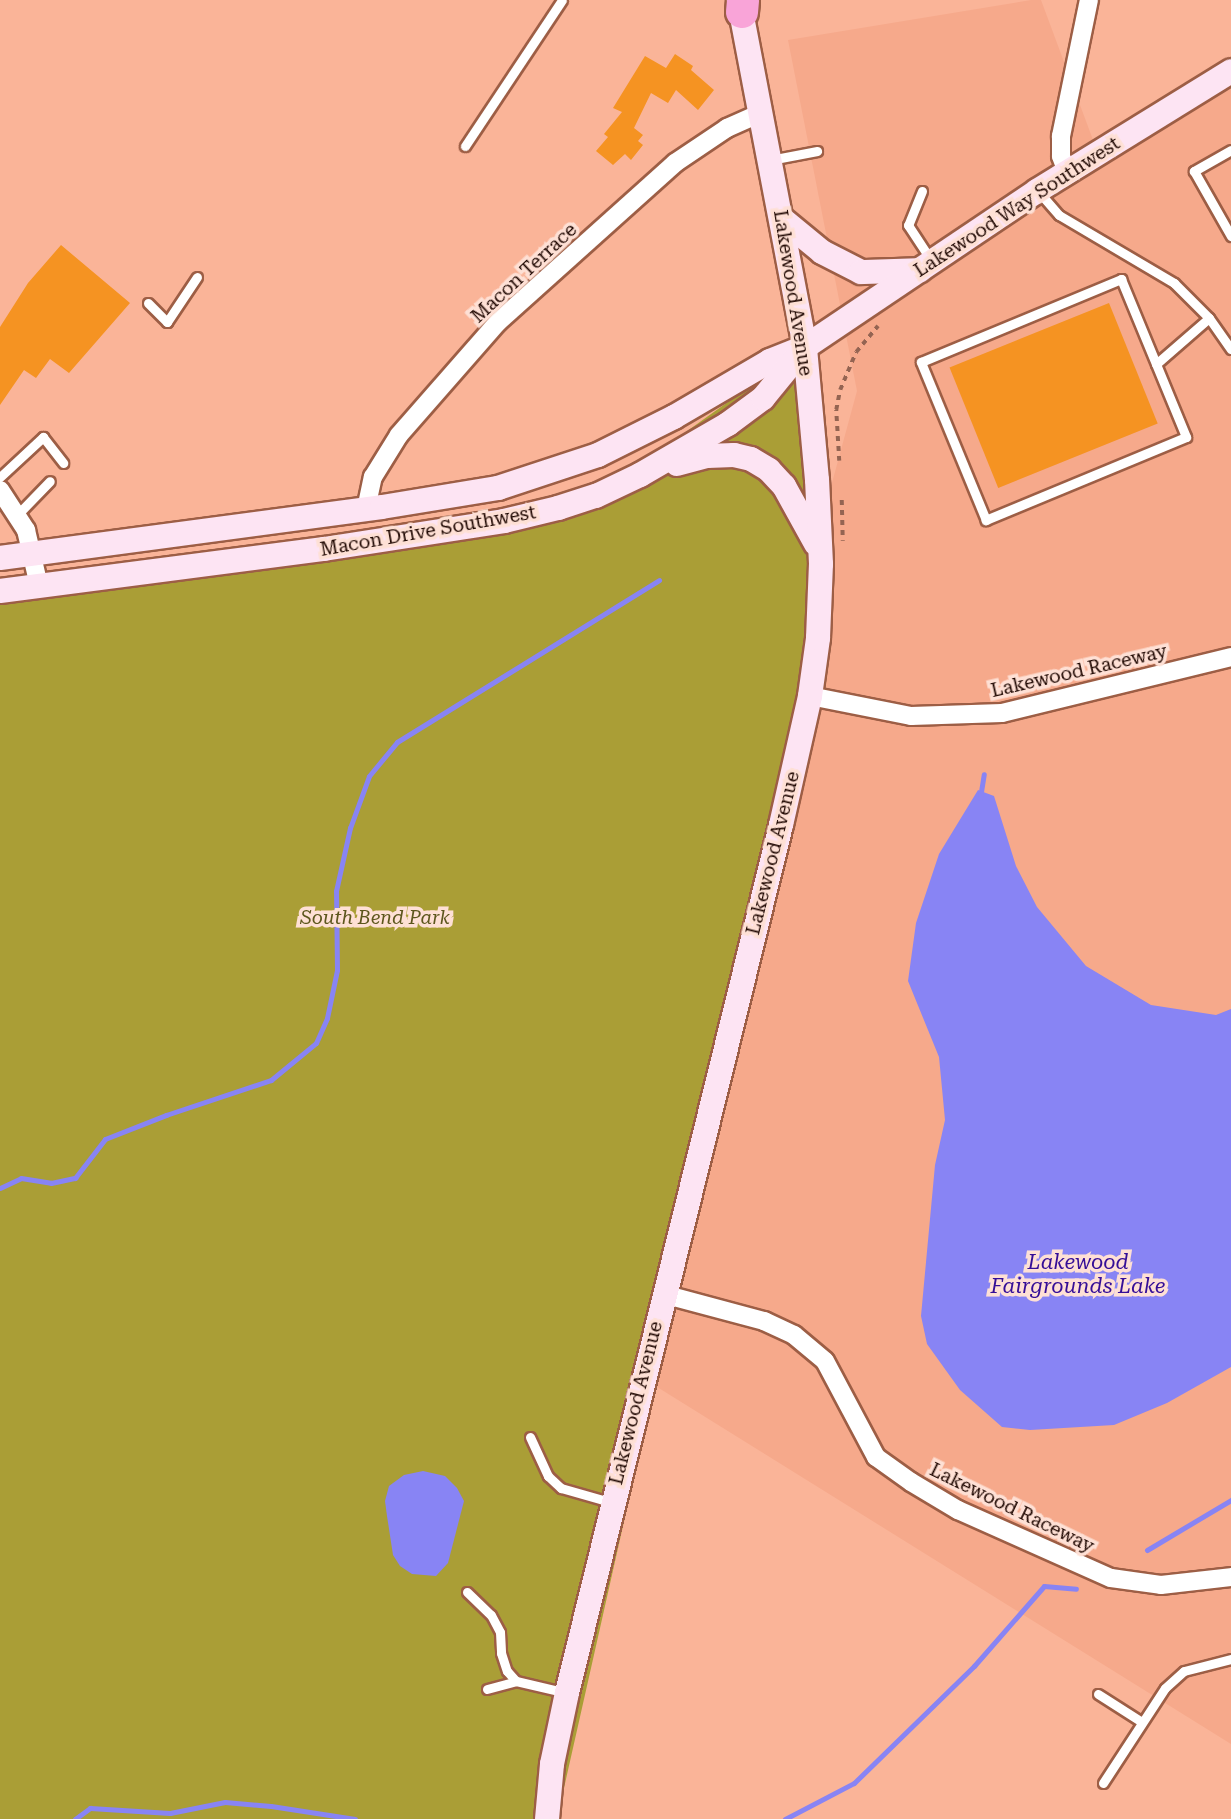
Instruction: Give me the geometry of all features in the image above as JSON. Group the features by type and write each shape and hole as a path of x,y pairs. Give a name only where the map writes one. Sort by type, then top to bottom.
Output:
{"main road":[{"name":"Lakewood Avenue","path":"547,1819 552,1764 567,1693 810,696 818,638 820,551 805,348 741,4"},
{"name":"Lakewood Way Southwest","path":"805,348 1037,191 1231,71"},
{"path":"782,219 822,251 861,272 926,266"},
{"name":"Macon Drive Southwest","path":"0,558 366,509 498,488 598,455 674,417 770,361 805,348"},
{"name":"Macon Drive Southwest","path":"0,592 324,549 505,521 596,496 640,475 728,424 763,398 805,348"},
{"path":"640,475 708,456 734,455 751,460 769,470 784,486 820,551"}],"street":[{"path":"1067,172 1062,156 1061,136 1088,0"},
{"name":"Macon Terrace","path":"366,509 373,477 399,435 498,322 675,163 727,128 761,113"},
{"path":"0,491 18,514 26,530 39,586"},
{"name":"Lakewood Raceway","path":"810,696 911,716 1002,713 1231,657"},
{"name":"Lakewood Raceway","path":"663,1294 764,1321 794,1335 825,1361 876,1457 958,1510 1111,1578 1161,1585 1231,1577"},
{"path":"1212,1581 1231,1567"}],"lane":[{"path":"465,146 562,0"},
{"path":"1231,150 1194,171 1231,236"},
{"path":"769,160 817,151"},
{"path":"922,191 908,225 926,266"},
{"path":"1037,191 1059,215 1174,282 1209,318 1231,349"},
{"path":"148,303 167,322 197,277"},
{"path":"1121,279 1156,364 1186,437 986,520 921,362 1121,279"},
{"path":"1156,364 1209,318"},
{"path":"0,477 43,437 63,463"},
{"path":"18,514 50,481"},
{"path":"530,1437 548,1476 561,1488 612,1503"},
{"path":"467,1592 491,1615 500,1632 501,1653 507,1671 516,1681"},
{"path":"1103,1783 1165,1688 1184,1671 1231,1659"},
{"path":"487,1689 516,1681 567,1693"},
{"path":"1098,1693 1142,1722"}],"path":[{"path":"839,468 836,410 840,390 856,352 883,321"},
{"path":"841,493 843,543"}],"shaded area":[{"path":"1041,0 1096,148 1231,64 1231,1744 633,1372 814,585 814,549 857,391 788,40"}],"green space":[{"name":"South Bend Park","path":"805,347 810,696 557,1819 0,1819 0,582 39,586 596,496"}],"water":[{"name":"Lakewood Fairgrounds Lake","path":"978,790 994,796 1016,866 1037,907 1086,966 1151,1005 1216,1015 1231,1009 1231,1367 1167,1403 1114,1425 1030,1430 1002,1427 960,1390 927,1344 921,1316 935,1165 945,1120 939,1057 908,981 916,923 939,854"},
{"path":"423,1471 445,1476 457,1488 464,1501 448,1563 436,1576 412,1574 400,1566 393,1555 385,1501 389,1486 404,1475"}],"building":[{"path":"675,54 693,66 691,70 714,90 698,110 676,90 668,103 651,93 634,128 643,135 638,141 643,145 631,160 625,154 613,165 596,151 608,137 604,134 622,112 613,108 645,56 666,68"},
{"path":"61,245 130,303 69,373 50,359 36,378 24,370 0,405 0,327 28,283"},
{"path":"1109,303 1158,424 998,488 950,367"}],"waterway":[{"path":"0,1188 21,1178 51,1183 75,1178 105,1139 166,1115 271,1080 316,1043 327,1018 337,970 336,891 350,828 369,776 397,742 659,580"},
{"path":"980,798 984,774"},
{"path":"1147,1550 1231,1500"},
{"path":"785,1819 854,1783 974,1666 1044,1586 1076,1589"},
{"path":"75,1819 90,1808 170,1813 225,1802 355,1819"}]}
